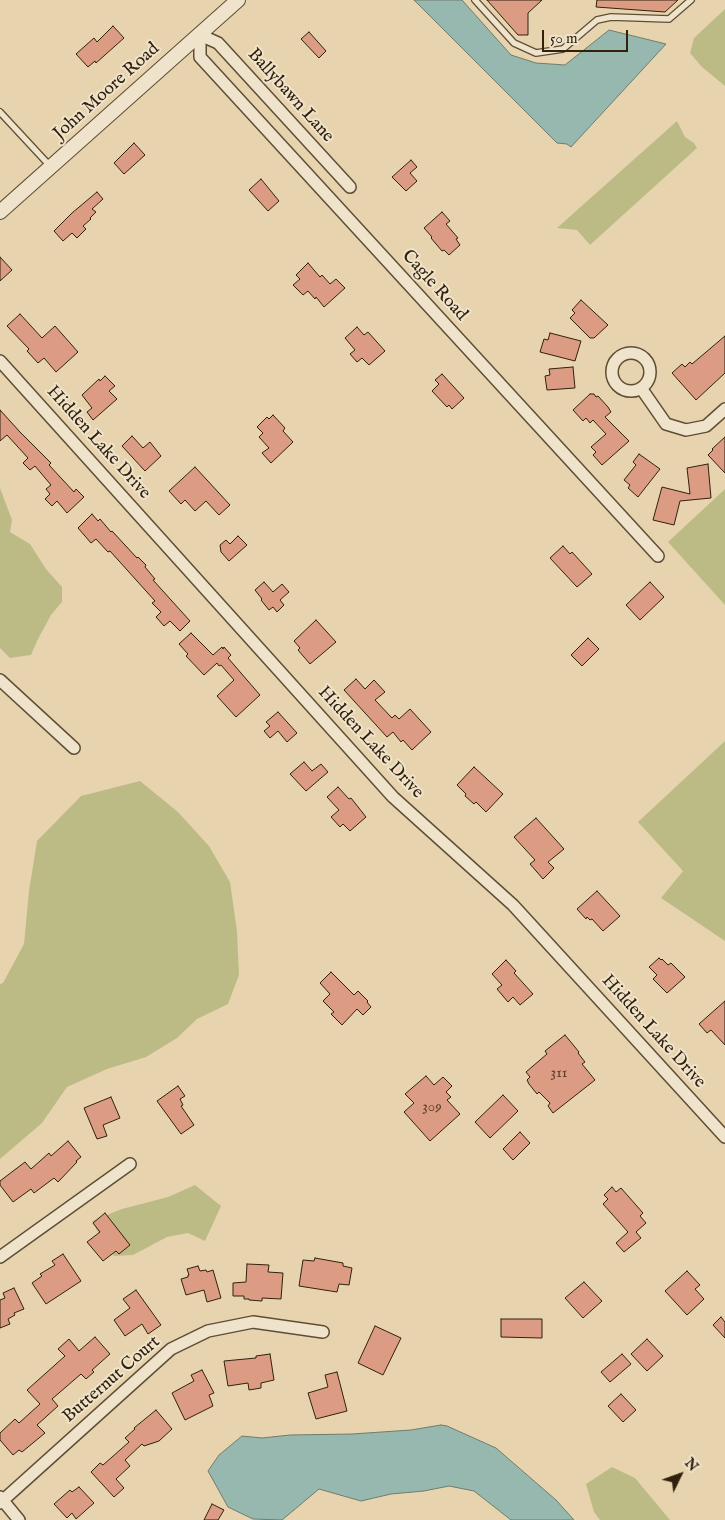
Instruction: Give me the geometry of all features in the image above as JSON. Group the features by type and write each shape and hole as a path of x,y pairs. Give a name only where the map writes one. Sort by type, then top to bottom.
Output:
{"street":[{"name":"John Moore Road","path":"0,212 238,0"},
{"name":"Ballybawn Lane","path":"200,35 218,43 350,188"},
{"name":"Cagle Road","path":"200,35 200,57 658,556"},
{"name":"Hidden Lake Drive","path":"0,361 393,797 513,905 725,1137"},
{"path":"641,388 666,424 686,430 706,426 725,409"},
{"path":"0,680 74,748"},
{"path":"0,1257 130,1164"},
{"name":"Butternut Court","path":"1,1500 172,1349 208,1331 252,1322 323,1332"},
{"path":"1,1500 19,1520"}],"lane":[{"path":"475,0 514,43 536,53 563,49 597,20 611,17 669,19 691,0"},
{"path":"0,112 51,167"}],"shaded area":[{"path":"725,9 725,86 702,67 690,53 694,38"},
{"path":"677,121 685,137 694,143 697,148 590,245 577,230 557,228"},
{"path":"0,488 12,520 10,532 30,544 46,569 62,587 62,602 51,615 31,655 10,658 0,648"},
{"path":"725,489 725,605 668,542"},
{"path":"725,741 725,941 661,898 683,871 638,822"},
{"path":"140,781 178,812 209,846 230,882 237,931 239,975 228,1004 197,1019 177,1038 146,1057 107,1069 67,1087 42,1123 0,1159 0,984 3,983 24,944 29,891 37,841 81,796"},
{"path":"195,1185 221,1206 205,1241 188,1233 167,1237 133,1255 114,1256 92,1221 122,1209 168,1197"},
{"path":"612,1467 635,1478 670,1520 600,1520 594,1512 586,1484"}],"water":[{"path":"414,0 462,0 511,55 536,63 565,65 609,30 666,44 571,147 567,144 557,143"},
{"path":"441,1425 496,1448 556,1500 574,1520 511,1520 474,1491 449,1486 424,1491 391,1494 361,1501 319,1489 282,1520 253,1519 228,1507 208,1471 219,1455 242,1436 262,1438 290,1435 352,1434 411,1430"}],"building":[{"path":"487,0 542,0 528,13 528,35 518,35"},
{"path":"597,0 678,0 665,12 596,7"},
{"path":"113,26 124,38 96,63 95,61 88,67 76,54 94,38 97,42"},
{"path":"309,32 326,51 319,58 301,39"},
{"path":"134,143 145,155 124,174 114,163"},
{"path":"411,160 417,167 410,173 417,181 406,191 392,177"},
{"path":"261,179 279,201 268,211 249,190"},
{"path":"97,192 103,199 92,209 96,212 83,226 86,229 77,238 72,233 63,241 54,231"},
{"path":"442,212 450,221 446,224 458,238 456,239 460,245 449,255 444,250 442,251 424,228"},
{"path":"0,257 12,270 0,281"},
{"path":"308,263 320,277 322,275 330,284 336,279 345,288 324,307 308,291 303,295 293,285 300,279 296,275"},
{"path":"581,300 608,325 594,338 590,338 570,318 575,313 572,310"},
{"path":"20,314 42,338 55,326 78,352 56,372 44,358 38,363 27,351 29,349 7,326"},
{"path":"357,327 364,335 368,332 385,351 369,365 362,358 357,362 350,354 355,350 345,338"},
{"path":"550,333 581,341 575,361 540,352 544,339 548,340"},
{"path":"725,336 725,373 696,400 672,373 682,364 685,367 690,362 692,364"},
{"path":"573,367 575,388 547,390 545,376 550,375 549,369"},
{"path":"442,374 464,398 452,409 449,405 447,407 432,391 439,384 435,380"},
{"path":"105,376 115,386 109,391 117,399 93,420 87,412 92,408 82,395 99,379 100,381"},
{"path":"590,394 598,396 608,407 611,412 605,417 629,441 602,465 593,455 596,452 591,447 606,434 593,420 590,423 586,418 583,421 573,410"},
{"path":"0,410 51,463 49,465 74,492 76,489 84,497 67,513 57,501 52,506 45,499 50,494 46,489 51,485 35,466 30,470 23,463 28,458 7,435 0,441"},
{"path":"273,415 285,428 283,431 293,442 271,463 262,453 269,448 259,437 263,433 257,427 267,417 269,419"},
{"path":"132,436 143,448 150,442 161,456 145,471 122,446"},
{"path":"725,437 725,473 708,455"},
{"path":"639,454 660,469 638,497 628,488 630,485 624,480 636,465 633,462"},
{"path":"708,464 711,498 680,501 674,525 653,520 662,487 690,494 687,468"},
{"path":"195,467 230,505 219,515 206,501 195,511 185,500 181,504 169,491"},
{"path":"92,514 98,521 100,519 146,565 145,567 155,579 153,580 190,621 180,631 170,621 164,626 156,617 161,612 152,603 155,601 110,551 108,552 96,539 91,543 78,528"},
{"path":"238,536 247,545 229,561 221,552 220,545 226,540 230,544"},
{"path":"563,546 570,554 572,552 592,574 577,587 550,558"},
{"path":"264,582 273,592 282,584 289,592 280,600 284,605 277,612 273,607 269,610 255,590"},
{"path":"650,582 664,597 640,620 626,605"},
{"path":"316,620 336,642 310,664 298,650 300,648 294,641"},
{"path":"191,633 213,655 224,647 231,655 228,658 260,695 236,717 217,696 234,680 217,663 204,675 186,656 188,654 179,644"},
{"path":"588,638 599,649 582,666 571,655"},
{"path":"356,679 365,689 374,680 385,692 375,700 392,718 395,715 399,719 410,709 431,732 412,750 403,740 401,742 393,732 387,737 344,690"},
{"path":"278,712 297,733 287,742 278,731 270,738 264,731 270,726 266,722"},
{"path":"304,762 312,771 321,764 328,772 306,791 290,774"},
{"path":"474,767 503,794 486,812 476,802 474,804 465,796 466,794 457,785"},
{"path":"338,787 349,799 351,798 366,817 350,831 343,824 340,827 331,817 339,810 327,797"},
{"path":"536,818 564,849 548,862 554,868 543,879 530,864 535,860 514,837"},
{"path":"597,891 620,916 603,931 592,919 590,920 587,917 586,919 577,909"},
{"path":"659,958 668,965 671,963 685,977 667,993 653,979 657,975 649,967"},
{"path":"506,960 516,971 514,973 533,994 520,1005 513,997 508,1002 497,989 502,985 492,974"},
{"path":"331,972 354,995 358,991 371,1007 363,1015 357,1009 342,1025 331,1014 334,1012 323,1001 330,994 320,983"},
{"path":"725,1001 725,1045 711,1030 707,1033 699,1024"},
{"path":"565,1035 579,1052 585,1062 582,1064 595,1080 553,1113 548,1106 550,1103 539,1092 537,1094 529,1084 527,1080 530,1077 526,1072 547,1054 545,1051"},
{"path":"426,1076 434,1085 443,1077 452,1086 446,1092 451,1097 447,1100 460,1114 430,1141 404,1112 414,1103 405,1094"},
{"path":"178,1086 185,1096 180,1099 183,1105 181,1106 194,1125 181,1134 157,1101"},
{"path":"503,1095 518,1111 490,1138 475,1122"},
{"path":"111,1097 120,1118 103,1125 107,1136 97,1139 84,1108"},
{"path":"520,1132 530,1143 513,1160 503,1149"},
{"path":"68,1141 81,1157 77,1162 58,1182 54,1178 34,1193 31,1189 13,1202 0,1185 0,1181 25,1162 31,1169 49,1153 51,1156"},
{"path":"612,1187 616,1192 621,1188 643,1213 640,1216 646,1223 636,1232 641,1238 624,1252 616,1243 628,1232 603,1204 608,1199 604,1195"},
{"path":"105,1213 130,1245 119,1254 116,1251 103,1261 87,1242 100,1232 93,1223"},
{"path":"63,1254 81,1281 46,1304 32,1283 42,1276 40,1274 55,1265 52,1261"},
{"path":"315,1258 343,1263 343,1266 352,1268 349,1285 339,1284 337,1292 299,1286 303,1260 314,1261"},
{"path":"247,1264 269,1265 268,1272 283,1273 281,1299 262,1298 262,1301 244,1299 244,1296 233,1296 233,1283 246,1282"},
{"path":"198,1266 200,1271 206,1270 207,1272 213,1270 221,1298 207,1302 204,1290 186,1295 181,1279 188,1277 187,1269"},
{"path":"687,1271 700,1285 695,1289 704,1299 687,1315 665,1291"},
{"path":"584,1282 602,1301 583,1318 565,1298"},
{"path":"14,1288 24,1309 14,1313 15,1315 8,1319 10,1324 0,1328 0,1300 5,1298 3,1293"},
{"path":"136,1290 161,1325 148,1334 142,1324 125,1336 114,1320 130,1308 123,1299"},
{"path":"721,1317 725,1322 725,1338 713,1325"},
{"path":"501,1319 542,1319 542,1338 501,1337"},
{"path":"375,1326 401,1338 383,1375 358,1363"},
{"path":"95,1337 110,1354 92,1370 94,1372 86,1379 81,1374 52,1399 58,1406 37,1425 45,1433 22,1452 19,1450 13,1455 0,1440 0,1433 15,1419 19,1423 40,1404 27,1390 65,1356 58,1349 69,1339 79,1351"},
{"path":"647,1339 663,1356 647,1371 631,1354"},
{"path":"270,1354 274,1380 261,1383 261,1388 249,1390 248,1383 228,1386 224,1361 256,1358 256,1356"},
{"path":"622,1354 631,1364 610,1382 601,1372"},
{"path":"202,1370 214,1393 209,1395 213,1406 185,1420 172,1393 194,1381 191,1375"},
{"path":"337,1372 347,1411 316,1419 308,1393 328,1387 325,1375"},
{"path":"621,1394 636,1410 623,1422 608,1406"},
{"path":"156,1410 172,1429 159,1441 144,1446 142,1444 125,1460 130,1466 116,1479 124,1488 114,1497 91,1472 100,1463 103,1465 129,1442 125,1438"},
{"path":"79,1487 94,1503 76,1519 72,1513 67,1518 54,1504 70,1490 72,1492"},
{"path":"212,1504 224,1510 218,1520 204,1520"}]}
